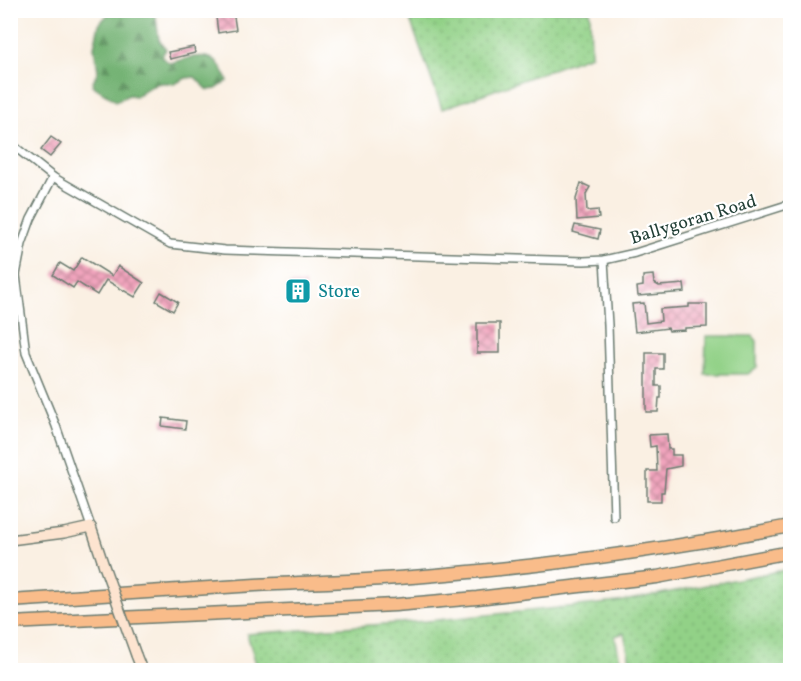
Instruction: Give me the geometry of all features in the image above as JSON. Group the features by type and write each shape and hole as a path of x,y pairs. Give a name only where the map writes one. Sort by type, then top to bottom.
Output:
{"highway":[{"path":"10,601 435,576 626,555 790,526"},
{"path":"10,623 395,605 477,598 657,577 790,552"}],"main road":[{"path":"10,540 92,527 142,670"}],"street":[{"name":"Ballygoran Road","path":"10,142 53,177 170,244 190,247 604,260 641,251 790,204"},
{"path":"53,177 31,219 22,244 16,275 26,353 56,426 92,527"},
{"path":"604,260 614,517"}],"green space":[{"path":"112,10 155,11 159,40 166,49 161,57 170,63 197,57 211,59 223,70 228,81 216,89 208,90 195,77 186,78 174,84 154,85 136,96 129,95 116,101 92,85 98,70 94,47 99,24"},
{"path":"407,11 590,11 591,55 442,109"},
{"path":"706,336 753,336 757,341 757,367 748,374 705,374"},
{"path":"790,569 790,670 632,670 624,633 615,636 622,670 258,670 247,634 427,621 618,602"}],"building":[{"path":"229,14 234,17 236,30 218,33 216,17 228,17"},
{"path":"194,47 195,53 170,59 168,52"},
{"path":"51,137 61,144 50,157 41,150"},
{"path":"581,183 590,187 586,194 587,211 598,210 599,218 577,220 576,199"},
{"path":"575,225 600,230 598,239 573,232"},
{"path":"82,257 112,276 118,266 144,283 135,297 106,280 97,295 77,282 73,288 53,275 60,263 73,271"},
{"path":"653,275 654,283 659,286 684,284 685,292 638,296 637,287 643,286 643,276"},
{"name":"Store","path":"305,283 306,299 291,300 289,284"},
{"path":"161,292 178,302 173,311 156,301"},
{"path":"644,303 646,323 661,321 660,309 689,307 689,304 707,304 707,327 635,332 632,304"},
{"path":"477,323 500,323 500,353 477,353"},
{"path":"646,353 663,353 663,369 656,369 656,386 661,386 658,412 646,412"},
{"path":"163,418 186,421 185,429 162,426"},
{"path":"667,434 668,449 672,449 672,455 681,455 681,466 666,469 661,501 647,501 647,471 657,471 656,446 650,447 649,435"}],"place":[{"name":"Store","path":"298,291"}]}
